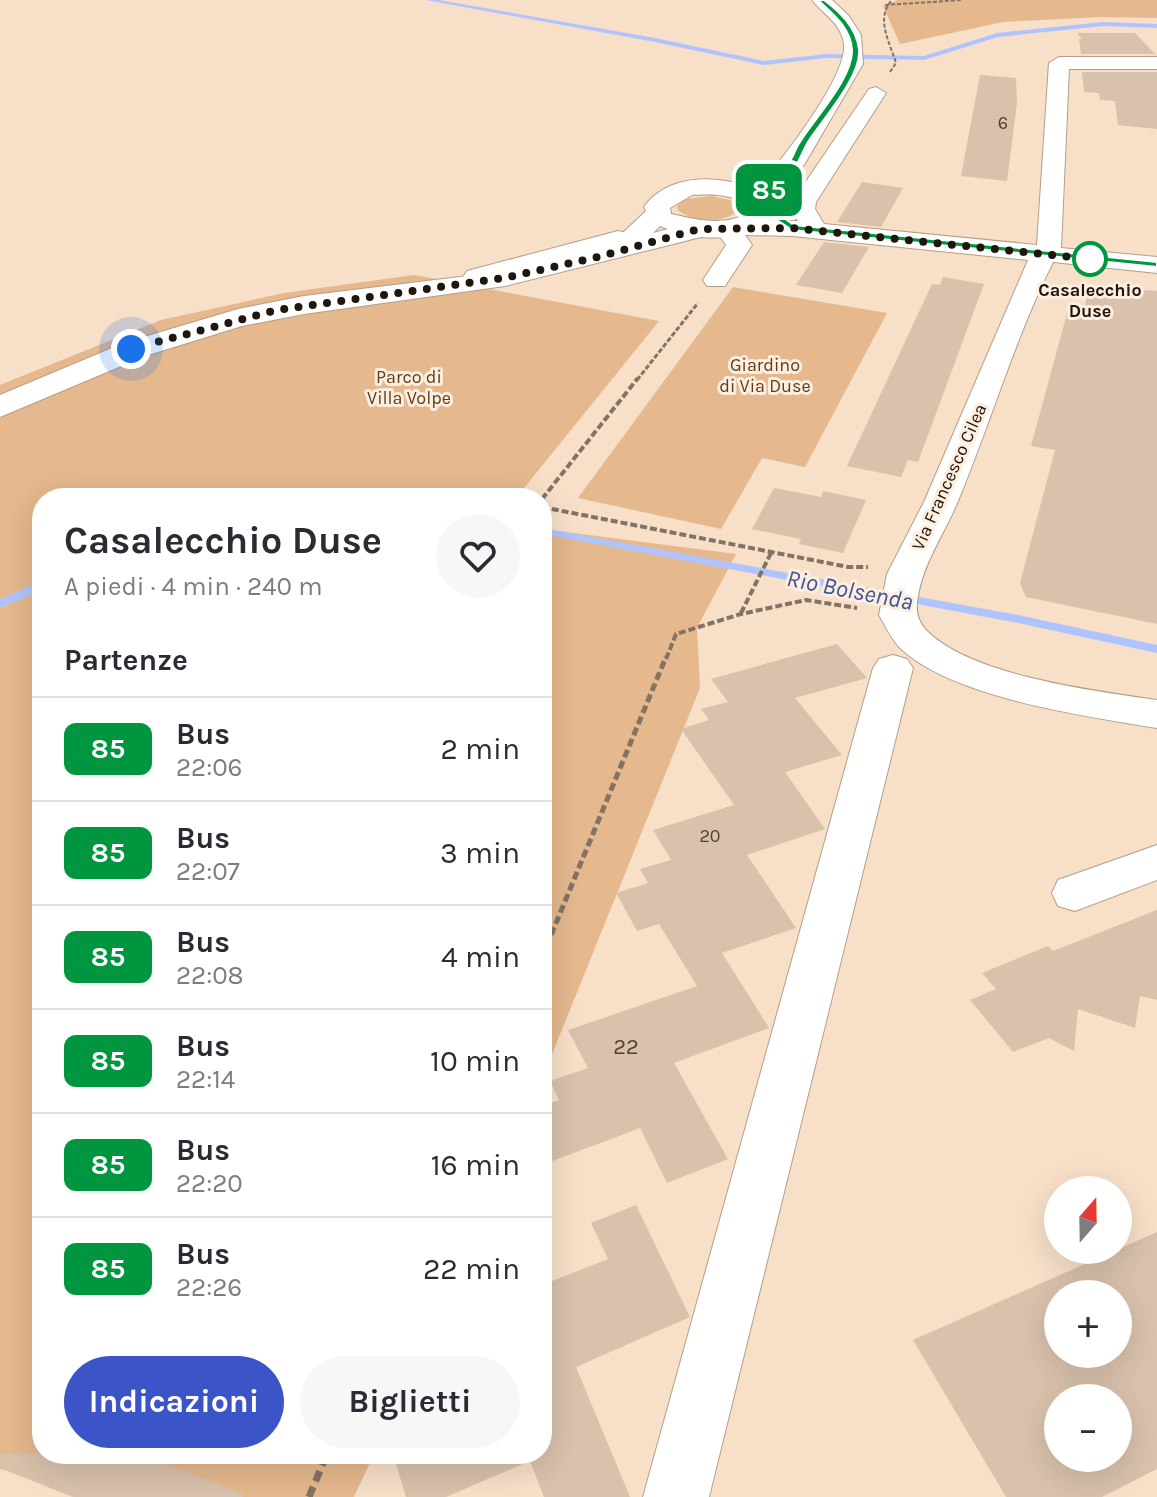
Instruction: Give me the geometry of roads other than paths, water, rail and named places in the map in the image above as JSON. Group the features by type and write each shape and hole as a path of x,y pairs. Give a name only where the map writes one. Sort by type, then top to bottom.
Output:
{"main road":[{"path":"0,407 97,361 203,327 277,310 504,278 598,257 626,244 699,229 732,228 752,222 762,215 761,204 792,165 826,113 854,58 846,22 821,0"},
{"path":"699,229 682,225 659,213 657,207 668,194 733,183 761,172 803,144"},
{"path":"713,187 748,195 761,204"},
{"path":"626,244 659,213"}],"street":[{"name":"Via Francesco Cilea","path":"1157,63 1059,63 1050,245 1043,254 903,589 912,639 936,657 968,672 1091,703 1157,714"},
{"path":"800,229 812,223 803,209 804,202 876,93"},
{"path":"761,204 800,229"},
{"path":"716,280 739,245 732,228 800,229 1157,265"},
{"path":"676,1497 893,668"},
{"path":"1075,893 1157,862"}],"waterway":[{"path":"429,0 655,40 764,63 827,56 924,58 997,35 1103,24 1157,26"},
{"name":"Rio Bolsenda","path":"552,533 1018,619 1157,649"},
{"name":"Rio Bolsenda","path":"0,604 32,590"}],"place":[{"name":"Casalecchio Duse","path":"1090,259"}],"park label":[{"name":"Giardino di Via Duse","path":"765,375"},
{"name":"Parco di Villa Volpe","path":"409,387"}]}
